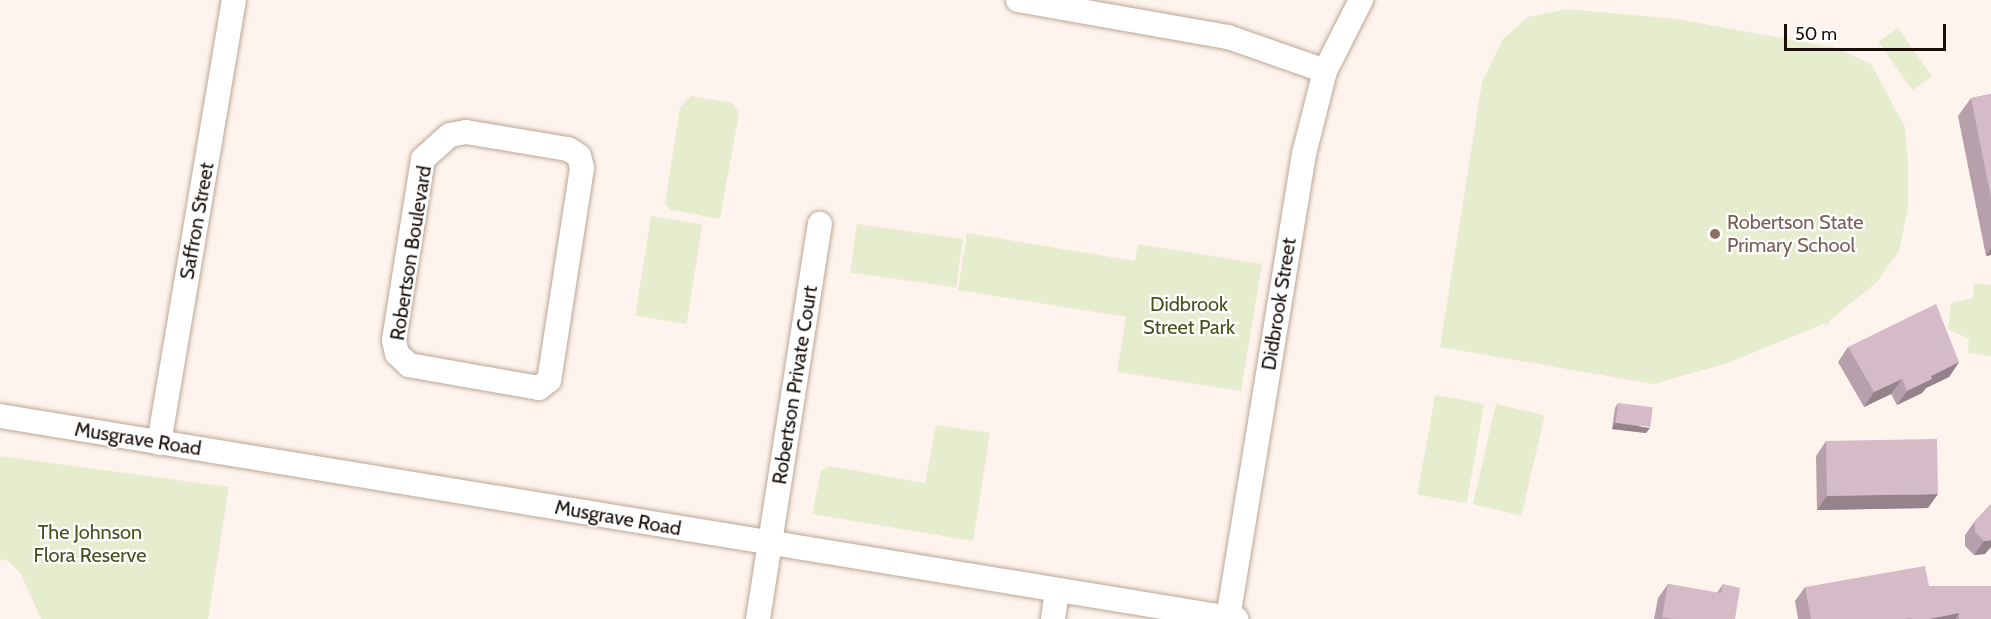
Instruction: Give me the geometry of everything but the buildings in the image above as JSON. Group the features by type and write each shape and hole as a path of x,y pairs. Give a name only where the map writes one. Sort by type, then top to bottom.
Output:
{"street":[{"name":"Saffron Street","path":"159,442 234,0"},
{"path":"1018,0 1228,37 1325,70"},
{"name":"Didbrook Street","path":"1232,618 1304,154 1325,70 1361,0"},
{"name":"Robertson Boulevard","path":"466,132 523,141 568,149 579,156 582,168 549,380 539,388 409,365 397,354 394,340 423,159 450,135 466,132"},
{"name":"Robertson Private Court","path":"758,619 820,224"},
{"name":"Musgrave Road","path":"0,416 771,545 1232,618"},
{"path":"1053,619 1057,590"}],"green space":[{"path":"1567,9 1677,19 1837,48 1871,64 1905,127 1908,163 1908,208 1899,251 1877,282 1830,320 1829,325 1823,324 1728,363 1653,384 1440,347 1482,82 1503,39 1528,17"},
{"path":"1898,28 1932,76 1912,90 1878,42"},
{"path":"691,96 732,103 739,113 720,219 671,210 665,204 680,107"},
{"path":"651,216 702,224 687,324 635,316"},
{"path":"857,224 963,239 956,287 850,273"},
{"name":"Didbrook Street Park","path":"967,233 1135,261 1138,244 1262,264 1241,391 1117,372 1126,317 958,290"},
{"path":"1974,283 1991,285 1991,356 1968,353 1969,339 1948,329 1951,303 1973,298"},
{"path":"1435,395 1484,404 1467,503 1417,494"},
{"path":"1496,404 1545,415 1522,516 1473,504"},
{"path":"936,425 990,433 973,541 812,514 821,471 829,466 925,483"},
{"name":"The Johnson Flora Reserve","path":"0,456 229,487 208,619 41,619 21,574 8,561 0,559"}],"place":[{"name":"Robertson State Primary School","path":"1715,234"}]}
